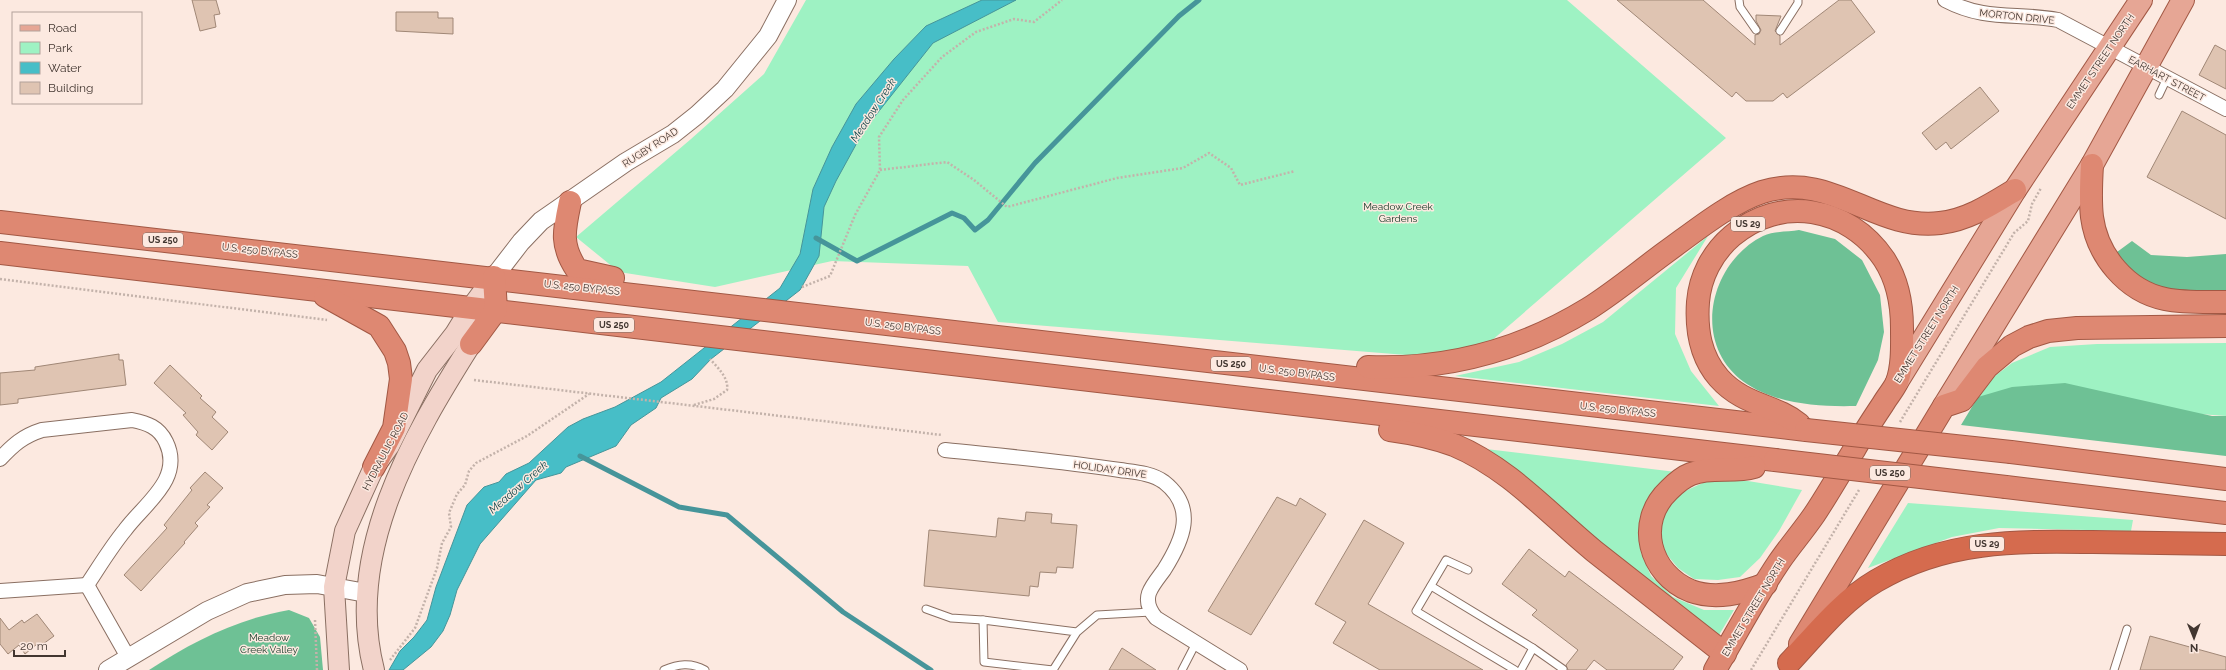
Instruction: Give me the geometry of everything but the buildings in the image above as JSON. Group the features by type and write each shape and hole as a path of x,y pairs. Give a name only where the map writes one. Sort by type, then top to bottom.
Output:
{"highway":[{"path":"2092,164 2092,217 2104,253 2118,272 2134,287 2165,299 2226,302"},
{"path":"1304,372 1333,364 1397,368 1447,363 1506,348 1525,341 1589,308 1696,230 1746,198 1764,192 1806,188 1830,192 1898,221 1919,224 1957,220 1984,209 2015,190"},
{"path":"570,202 564,228 564,242 570,258 578,270 635,283 656,295"},
{"name":"US 29","path":"1806,430 1788,415 1767,409 1735,392 1720,379 1710,366 1702,352 1699,339 1696,318 1698,296 1702,280 1711,260 1724,243 1740,229 1759,218 1779,212 1798,210 1816,212 1830,217 1859,234 1884,260 1895,285 1902,320 1902,349 1897,382"},
{"path":"0,214 80,230"},
{"name":"U.S. 250 BYPASS","path":"0,222 656,295 960,333 1806,430 2011,452 2225,479"},
{"name":"US 250","path":"0,253 1186,390 2226,513"},
{"path":"470,344 496,310 494,278"},
{"path":"316,290 379,326 395,351 399,363 402,379 394,428 374,468"},
{"path":"1787,667 1944,406 1962,400 1987,367 2012,346 2029,337 2048,331 2077,328 2226,326"},
{"name":"EMMET STREET NORTH","path":"1720,662 1766,584 1814,514 1897,382"},
{"path":"1186,390 1282,414 1418,434 1454,445 1484,461 1517,483 1720,662"},
{"path":"1766,584 1747,591 1727,595 1692,591 1672,581 1655,560 1650,545 1649,530 1652,517 1664,494 1691,474 1719,469 1747,469 1774,460"},
{"name":"US 29","path":"1787,667 1834,614 1858,594 1876,581 1912,563 1939,553 1973,545 2011,542 2226,544"}],"main road":[{"name":"EMMET STREET NORTH","path":"1897,382 2015,190 2108,46 2141,0"},
{"path":"1944,406 2092,164 2183,0"},
{"name":"HYDRAULIC ROAD","path":"339,670 334,587 345,531 374,468 389,446 427,370 455,334 471,308 494,278"},
{"name":"HYDRAULIC ROAD","path":"382,665 369,650 366,593 378,529 401,466 443,387 470,344"}],"street":[{"name":"RUGBY ROAD","path":"494,278 521,242 541,222 626,162 673,134 697,115 725,89 768,36 787,0"},
{"name":"MORTON DRIVE","path":"1945,0 1958,7 1984,15 2038,16 2058,20 2108,46"},
{"name":"EARHART STREET","path":"2108,46 2226,109"},
{"path":"0,460 17,442 28,434 42,430 132,420 146,423 155,428 164,438 171,460 169,473 163,486 125,529 87,585"},
{"name":"HOLIDAY DRIVE","path":"944,450 1097,466 1149,475 1162,480 1172,488 1179,497 1183,507 1185,524 1170,560 1149,593 1148,602 1151,612"},
{"path":"108,670 129,659 207,611 247,593 285,585 317,584 366,593"},
{"path":"0,591 87,585"},
{"path":"87,585 129,659"},
{"path":"1151,612 1156,618 1240,670"}],"lane":[{"path":"1739,0 1740,7 1756,30"},
{"path":"1780,31 1798,4 1798,0"},
{"path":"2158,95 2167,78"},
{"path":"1468,570 1446,560 1416,611 1514,670"},
{"path":"1431,586 1534,648 1564,669"},
{"path":"926,608 952,618 983,620 1077,632"},
{"path":"983,620 984,662 1053,670 1077,632 1097,615 1151,612"},
{"path":"2114,670 2127,629"},
{"path":"1182,670 1196,643"},
{"path":"1521,670 1534,648"},
{"path":"664,670 675,665 687,664 705,670"}],"path":[{"path":"802,287 830,276 855,215 880,170 879,137 903,100 942,57 976,32 1014,19 1034,22 1062,0"},
{"path":"880,170 947,162 974,180 1007,207 1118,178 1183,168 1209,153 1231,168 1240,185 1295,171"},
{"path":"1896,429 2014,233 2028,221 2032,204 2044,184"},
{"path":"0,280 328,320"},
{"path":"692,406 714,399 727,390 728,384 710,358"},
{"path":"474,380 946,435"},
{"path":"382,665 415,628 437,568 442,543 451,527 449,513 457,494 465,485 469,471 476,463 527,436 590,393"},
{"path":"1751,670 1860,489"},
{"path":"316,620 317,670"}],"green space":[{"name":"Meadow Creek Gardens","path":"806,0 1567,0 1726,138 1490,342 1431,357 998,322 968,266 832,261 715,287 619,272 576,237 691,139 764,74"},
{"path":"1799,230 1835,239 1862,260 1880,295 1884,332 1878,360 1856,406 1812,405 1783,400 1769,395 1744,382 1727,366 1717,347 1712,326 1713,305 1719,284 1730,265 1745,248 1763,236 1776,232"},
{"path":"1708,236 1676,288 1675,334 1691,371 1719,406 1455,376 1519,362 1562,344 1603,322"},
{"path":"2132,241 2151,255 2187,257 2226,254 2226,293 2169,292 2126,272 2117,252"},
{"path":"2226,343 2226,416 1978,397 1987,382 2012,363 2050,347 2097,344"},
{"path":"2065,383 2212,416 2226,416 2226,456 1961,425 1978,397 2012,387"},
{"path":"1486,449 1676,472 1648,501 1640,523 1641,553 1651,576 1673,597 1704,610 1734,610 1719,635 1712,633"},
{"path":"1709,480 1748,481 1802,490 1779,531 1760,558 1740,577 1718,580 1694,579 1678,568 1664,551 1660,534 1665,512 1681,493"},
{"path":"1908,503 2133,520 2131,531 1999,528 1952,537 1868,568"},
{"name":"Meadow Creek Valley","path":"289,610 309,618 320,637 323,670 149,670 198,641 216,633 251,619"}],"water":[{"name":"Meadow Creek","path":"982,0 1016,0 933,43 864,130 836,181 824,207 819,256 800,290 711,359 692,379 661,398 656,408 631,425 616,446 566,467 561,473 536,480 480,544 457,590 450,615 443,631 431,647 403,670 389,670 400,651 414,637 427,620 436,587 467,505 484,487 499,482 506,474 529,463 568,427 583,419 615,407 661,382 780,288 800,254 813,189 832,147 856,104 894,59 926,26"}],"waterway":[{"path":"816,238 857,261 952,213 964,218 975,230 988,220 1035,163 1179,16 1199,0"},
{"path":"580,456 679,507 727,515 843,612 931,670"}]}
